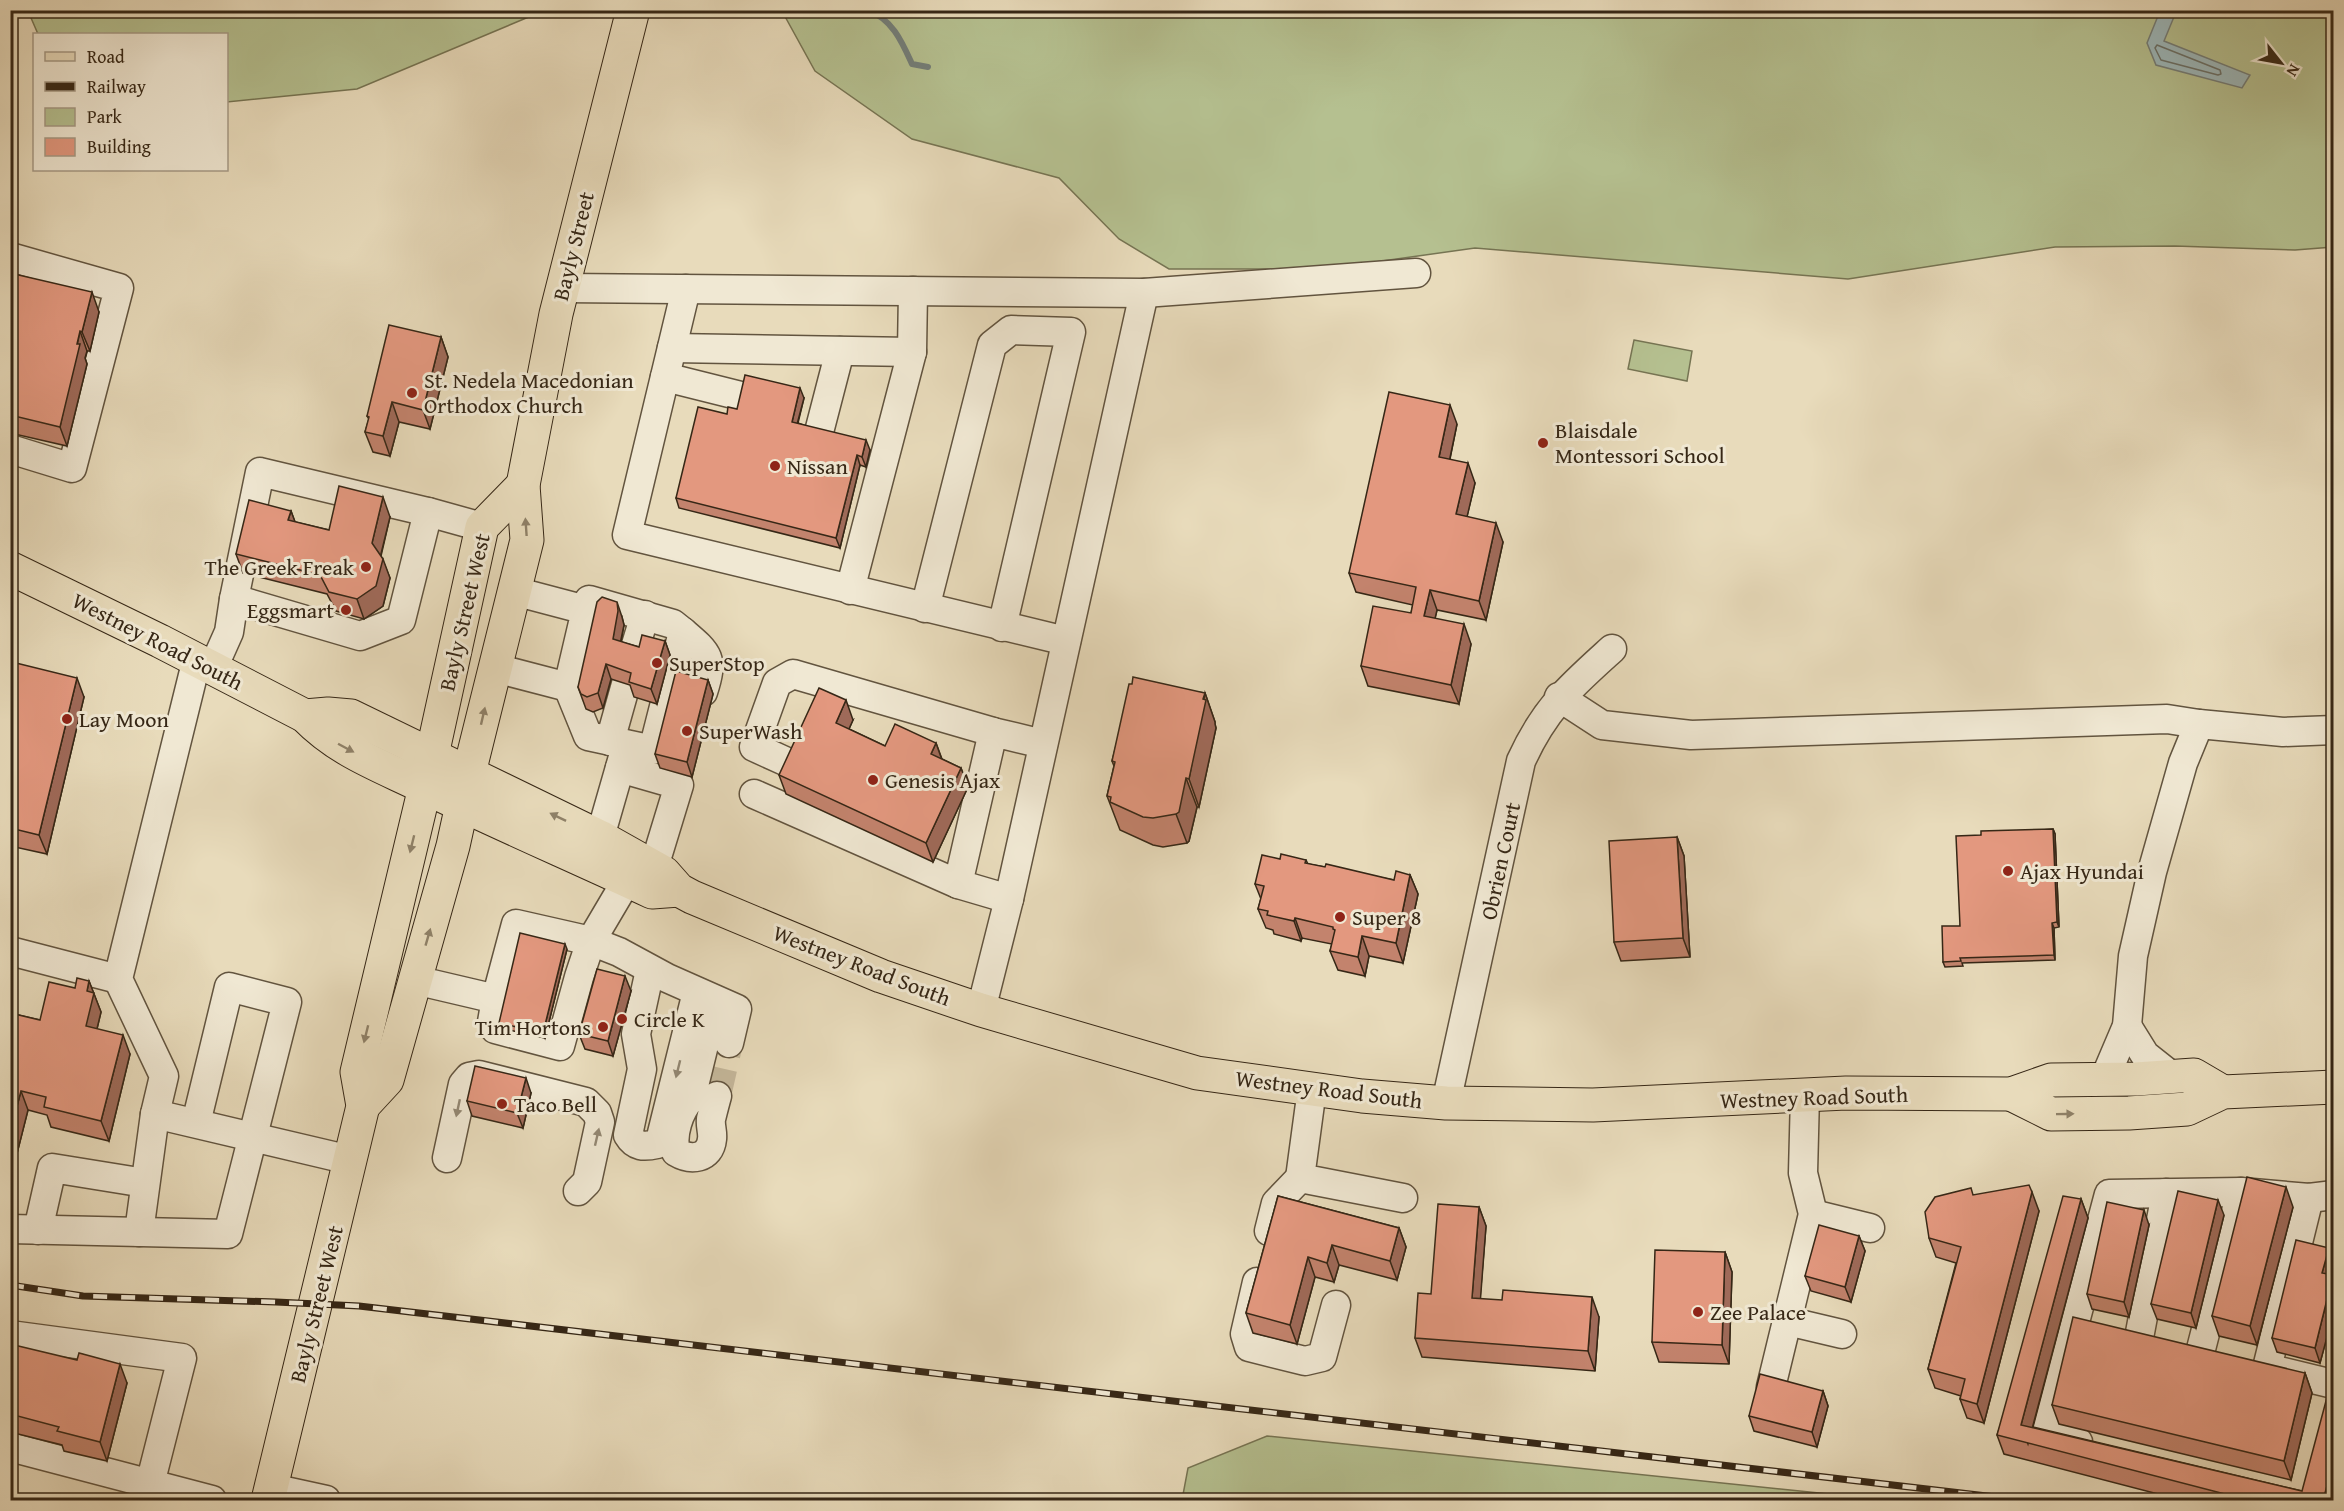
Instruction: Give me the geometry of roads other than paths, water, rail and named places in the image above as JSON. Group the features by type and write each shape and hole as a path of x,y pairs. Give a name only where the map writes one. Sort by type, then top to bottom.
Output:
{"main road":[{"name":"Bayly Street","path":"523,485 562,288 633,10"},
{"name":"Bayly Street West","path":"269,1494 363,1106 357,1072 425,787 482,527 523,485"},
{"name":"Bayly Street West","path":"363,1106 387,1080 453,846 527,540 523,485"},
{"name":"Westney Road South","path":"10,568 305,716 340,746 462,807 640,873"},
{"name":"Westney Road South","path":"305,716 328,714 351,716 600,837 640,873 652,891 679,890 881,976 981,1010 1197,1073 1362,1096 1446,1103 1593,1105 1846,1093 2012,1094 2051,1080 2174,1078 2194,1075 2223,1092"},
{"name":"Westney Road South","path":"2012,1094 2050,1114 2107,1113 2187,1109 2223,1092 2334,1087"}],"street":[{"path":"10,257 119,288 72,468 10,449"},
{"path":"562,288 1144,293 1416,273"},
{"path":"686,289 627,535 1066,641"},
{"path":"850,590 912,352 913,291"},
{"path":"981,1010 1009,898 1144,293"},
{"path":"925,608 992,345 1011,330 1071,332 1002,627"},
{"path":"672,348 912,352"},
{"path":"819,432 840,351"},
{"path":"665,377 741,396"},
{"path":"139,1232 155,1113 164,1076 118,979 205,664 229,632 260,472 482,527"},
{"path":"234,599 360,636 401,620 428,512"},
{"path":"514,591 609,656 619,751 600,837"},
{"path":"584,659 609,656 673,624 703,648 710,671 704,692"},
{"path":"619,751 653,750 683,632"},
{"name":"Obrien Court","path":"1446,1103 1521,761 1531,740 1559,697 1612,650"},
{"path":"495,668 609,656"},
{"path":"609,656 588,736 680,779 640,873 591,941 570,975 560,1014 560,1046 495,1029 492,1022 501,1000 511,961 516,924 591,941 619,952 682,985 737,1009 729,1043"},
{"path":"787,762 754,747 777,683 793,674 993,732 1043,744"},
{"path":"1559,697 1602,725 1691,735 2167,719 2283,732 2334,730"},
{"path":"2104,1080 2127,1026 2133,956 2152,872 2183,763 2199,724"},
{"path":"958,884 993,732"},
{"path":"754,794 958,884 1009,898"},
{"path":"10,951 118,979"},
{"path":"415,980 501,1000"},
{"path":"682,985 661,1137 657,1144 645,1147 633,1142 628,1135 642,1070 636,1035 682,985"},
{"path":"662,1027 682,985"},
{"path":"682,985 706,1105"},
{"path":"145,1183 52,1168 24,1230 228,1234 287,1002 229,987 196,1123"},
{"path":"2127,1026 2145,1055 2174,1078"},
{"path":"447,1158 463,1084 469,1077 480,1075 586,1102 597,1113 600,1122 587,1182 578,1191"},
{"path":"1312,1089 1300,1178 1276,1203 1245,1334 1249,1347 1305,1361 1322,1357 1336,1305"},
{"path":"1772,1388 1813,1214 1803,1173 1805,1095"},
{"path":"155,1113 350,1160"},
{"path":"1300,1178 1403,1198"},
{"path":"2170,1346 2241,1192"},
{"path":"2170,1346 2109,1194 2241,1192 2327,1196"},
{"path":"2166,1193 2170,1346"},
{"path":"2102,1448 2045,1435 2170,1346 2327,1196"},
{"path":"1813,1214 1870,1228"},
{"path":"1787,1321 1842,1334"},
{"path":"10,1335 182,1358 150,1484"},
{"path":"2170,1346 2331,1390"},
{"path":"10,1447 212,1500"},
{"path":"269,1494 326,1500"}],"water":[{"path":"2160,11 2176,12 2164,41 2250,75 2242,88 2156,65 2147,43"}],"waterway":[{"path":"868,10 877,14 890,26 912,64 928,67"}],"tunnel":[{"path":"717,1096 729,1043"}],"railway":[{"path":"10,1285 83,1296 359,1306 2021,1500"}],"place":[{"name":"St. Nedela Macedonian Orthodox Church","path":"412,393"},
{"name":"Blaisdale Montessori School","path":"1543,443"},
{"name":"Nissan","path":"775,466"},
{"name":"The Greek Freak","path":"366,567"},
{"name":"Eggsmart","path":"346,610"},
{"name":"SuperStop","path":"657,663"},
{"name":"Lay Moon","path":"67,719"},
{"name":"SuperWash","path":"687,731"},
{"name":"Genesis Ajax","path":"873,780"},
{"name":"Ajax Hyundai","path":"2008,871"},
{"name":"Super 8","path":"1340,917"},
{"name":"Circle K","path":"622,1019"},
{"name":"Tim Hortons","path":"603,1027"},
{"name":"Taco Bell","path":"502,1104"},
{"name":"Zee Palace","path":"1698,1312"}]}
